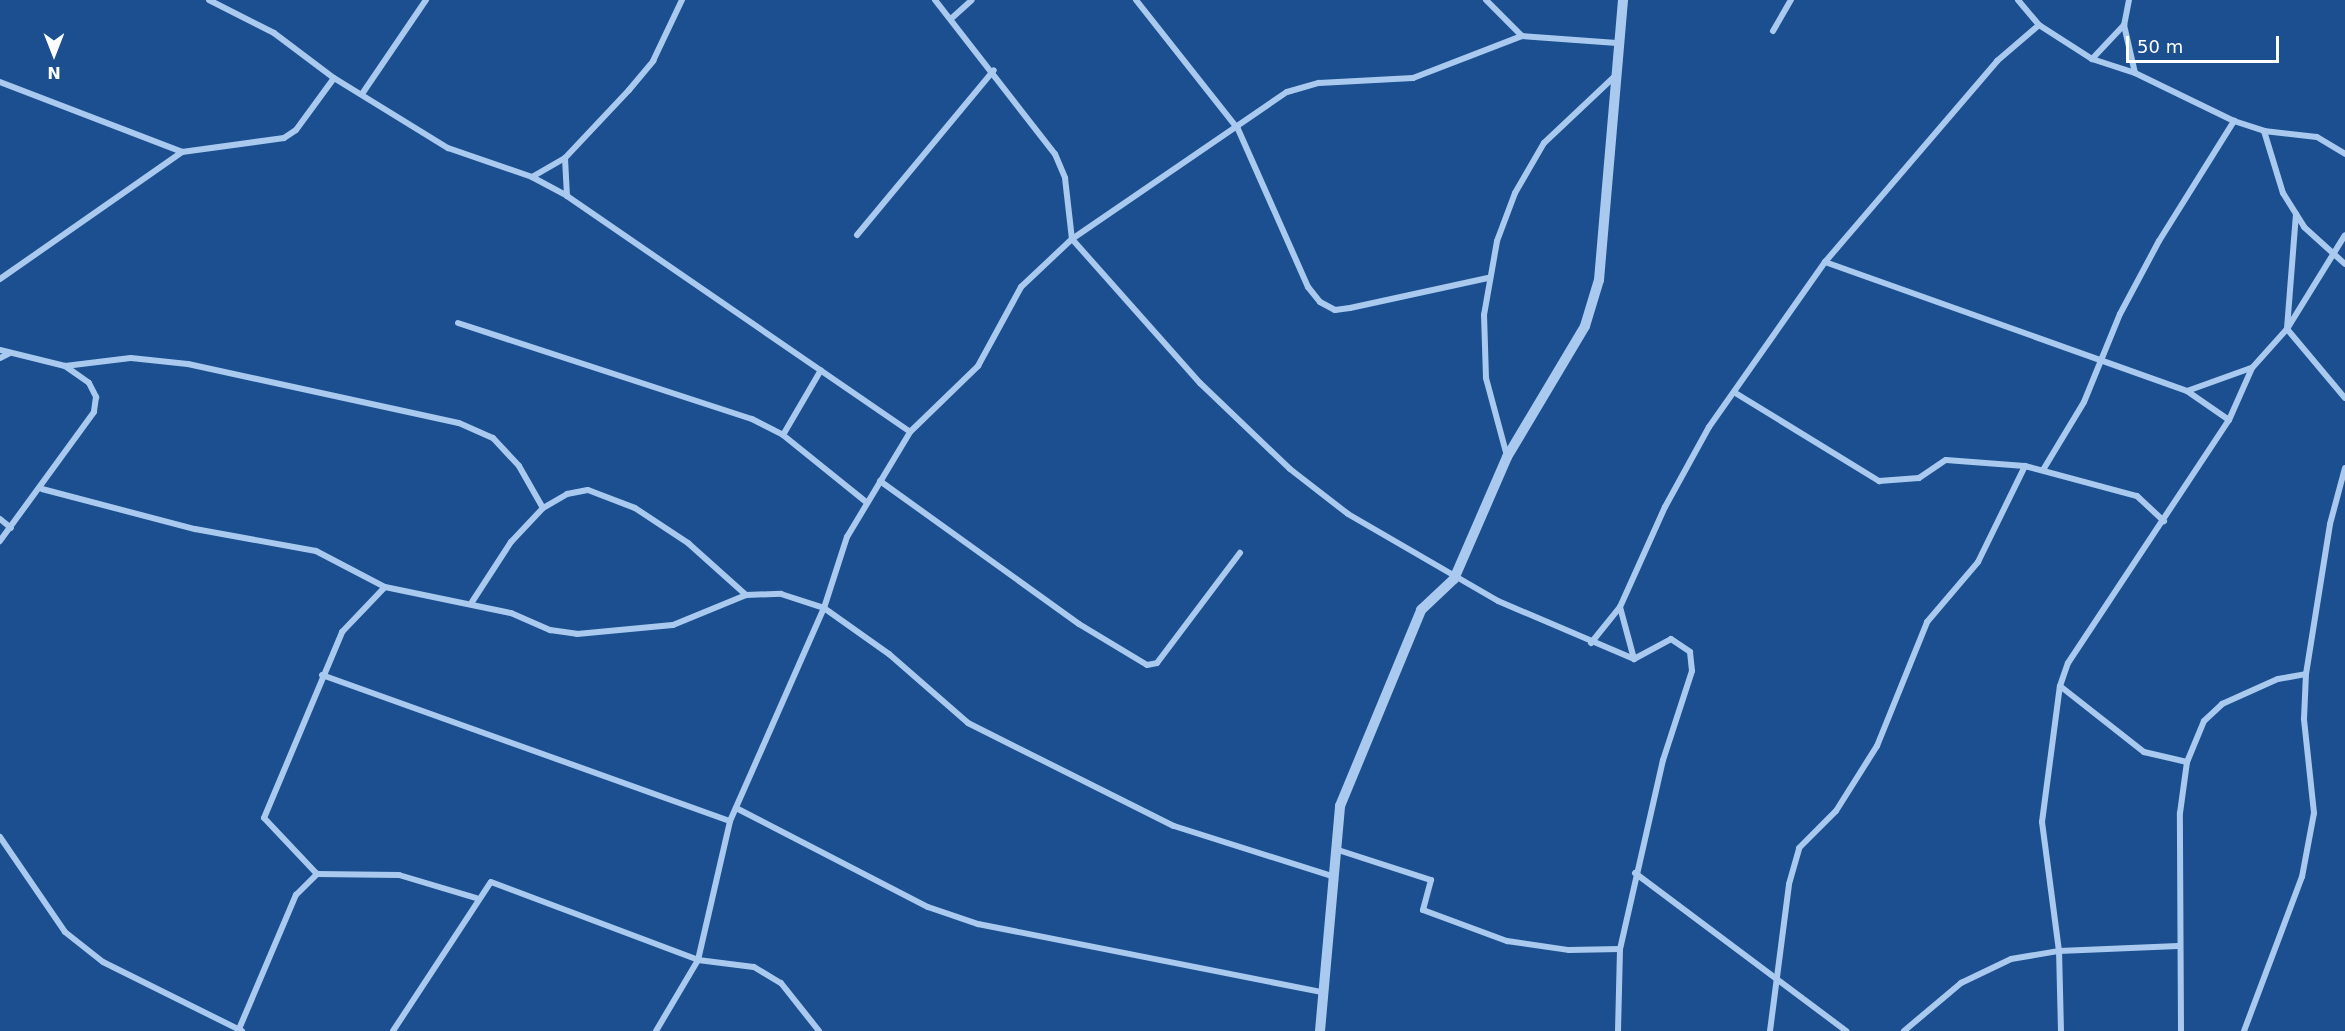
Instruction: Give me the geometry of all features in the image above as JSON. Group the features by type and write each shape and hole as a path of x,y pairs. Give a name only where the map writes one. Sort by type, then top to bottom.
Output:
{"street":[{"path":"209,0 274,33 334,78 448,148 532,177 567,196 910,432"},
{"path":"362,94 426,0"},
{"path":"532,177 565,158 653,61 681,0"},
{"path":"936,0 994,70 1055,154 1065,178 1072,239 1200,383 1290,469 1348,514 1454,579 1591,643 1634,659 1671,639 1689,652 1692,671 1635,873 1620,949 1618,1031"},
{"path":"952,17 972,0"},
{"path":"1136,0 1238,129 1308,286 1320,302 1335,310 1350,308 1488,278"},
{"path":"1486,0 1522,36"},
{"path":"1320,1031 1340,806 1421,610 1454,579 1508,457 1585,326 1599,280 1617,43 1623,0"},
{"path":"1773,31 1791,0"},
{"path":"2018,0 2038,26 2092,59 2135,73 2234,121 2264,132 2317,137 2345,154"},
{"path":"2129,0 2124,25 2135,73"},
{"path":"2092,59 2124,25"},
{"path":"1591,643 1620,607 1665,507 1709,427 1737,394 1825,262 1997,61 2038,26"},
{"path":"656,1031 698,960 730,821 824,608 847,537 910,432 978,366 1021,287 1072,239 1238,129 1287,92 1319,83 1413,78 1522,36 1617,43"},
{"path":"857,235 994,70"},
{"path":"1508,457 1486,378 1488,278 1515,193 1544,143 1615,76"},
{"path":"0,279 182,152 284,138 296,130 334,78"},
{"path":"0,82 87,111 182,152"},
{"path":"2043,470 2084,402 2100,360 2159,241 2234,121"},
{"path":"2264,132 2273,171 2296,214 2333,256 2345,264"},
{"path":"565,158 567,196"},
{"path":"2296,214 2287,329 2345,398"},
{"path":"2061,1031 2059,951 2042,822 2060,686 2068,663 2229,420 2252,368 2287,329 2345,235"},
{"path":"1825,262 2187,391 2229,420"},
{"path":"458,323 725,408 783,435 866,502"},
{"path":"0,350 65,366 131,358 188,364 459,423 493,438 519,466 543,508"},
{"path":"0,358 10,353"},
{"path":"0,541 42,489 94,412 96,397 89,383 65,366"},
{"path":"2187,391 2252,368"},
{"path":"783,435 821,370"},
{"path":"1737,394 1879,481 1919,478 1947,460 2025,465 2137,496 2164,521"},
{"path":"1770,1031 1776,981 1799,848 1836,811 1862,772 1927,622 1978,562 2025,465"},
{"path":"2244,1031 2302,877 2314,813 2304,719 2306,674 2330,524 2345,468"},
{"path":"880,481 1079,624 1147,665 1157,663 1240,553"},
{"path":"42,489 195,529 316,551 386,587 472,602 550,630 577,634 673,625 746,594 781,594 824,608 889,654 968,723 1174,826 1332,876"},
{"path":"472,602 512,542 543,508 567,494 607,495 688,543 746,594"},
{"path":"0,519 11,528"},
{"path":"386,587 342,632 322,675 264,824 317,874 399,875 476,898"},
{"path":"1620,607 1634,659"},
{"path":"2181,1031 2178,946 2180,813 2187,762 2205,721 2222,704 2246,690 2306,674"},
{"path":"322,675 730,821"},
{"path":"2060,686 2144,752 2187,762"},
{"path":"736,808 928,907 978,924 1323,992"},
{"path":"0,837 65,932 103,962 241,1030 296,896 317,874"},
{"path":"1335,849 1431,880 1424,910 1508,941 1569,950 1620,949"},
{"path":"1635,873 1776,981 1846,1031"},
{"path":"393,1031 418,999 476,898 484,887 497,883 698,960 754,967 781,983 819,1031"},
{"path":"1904,1031 1961,983 2011,959 2059,951 2178,946"}]}
